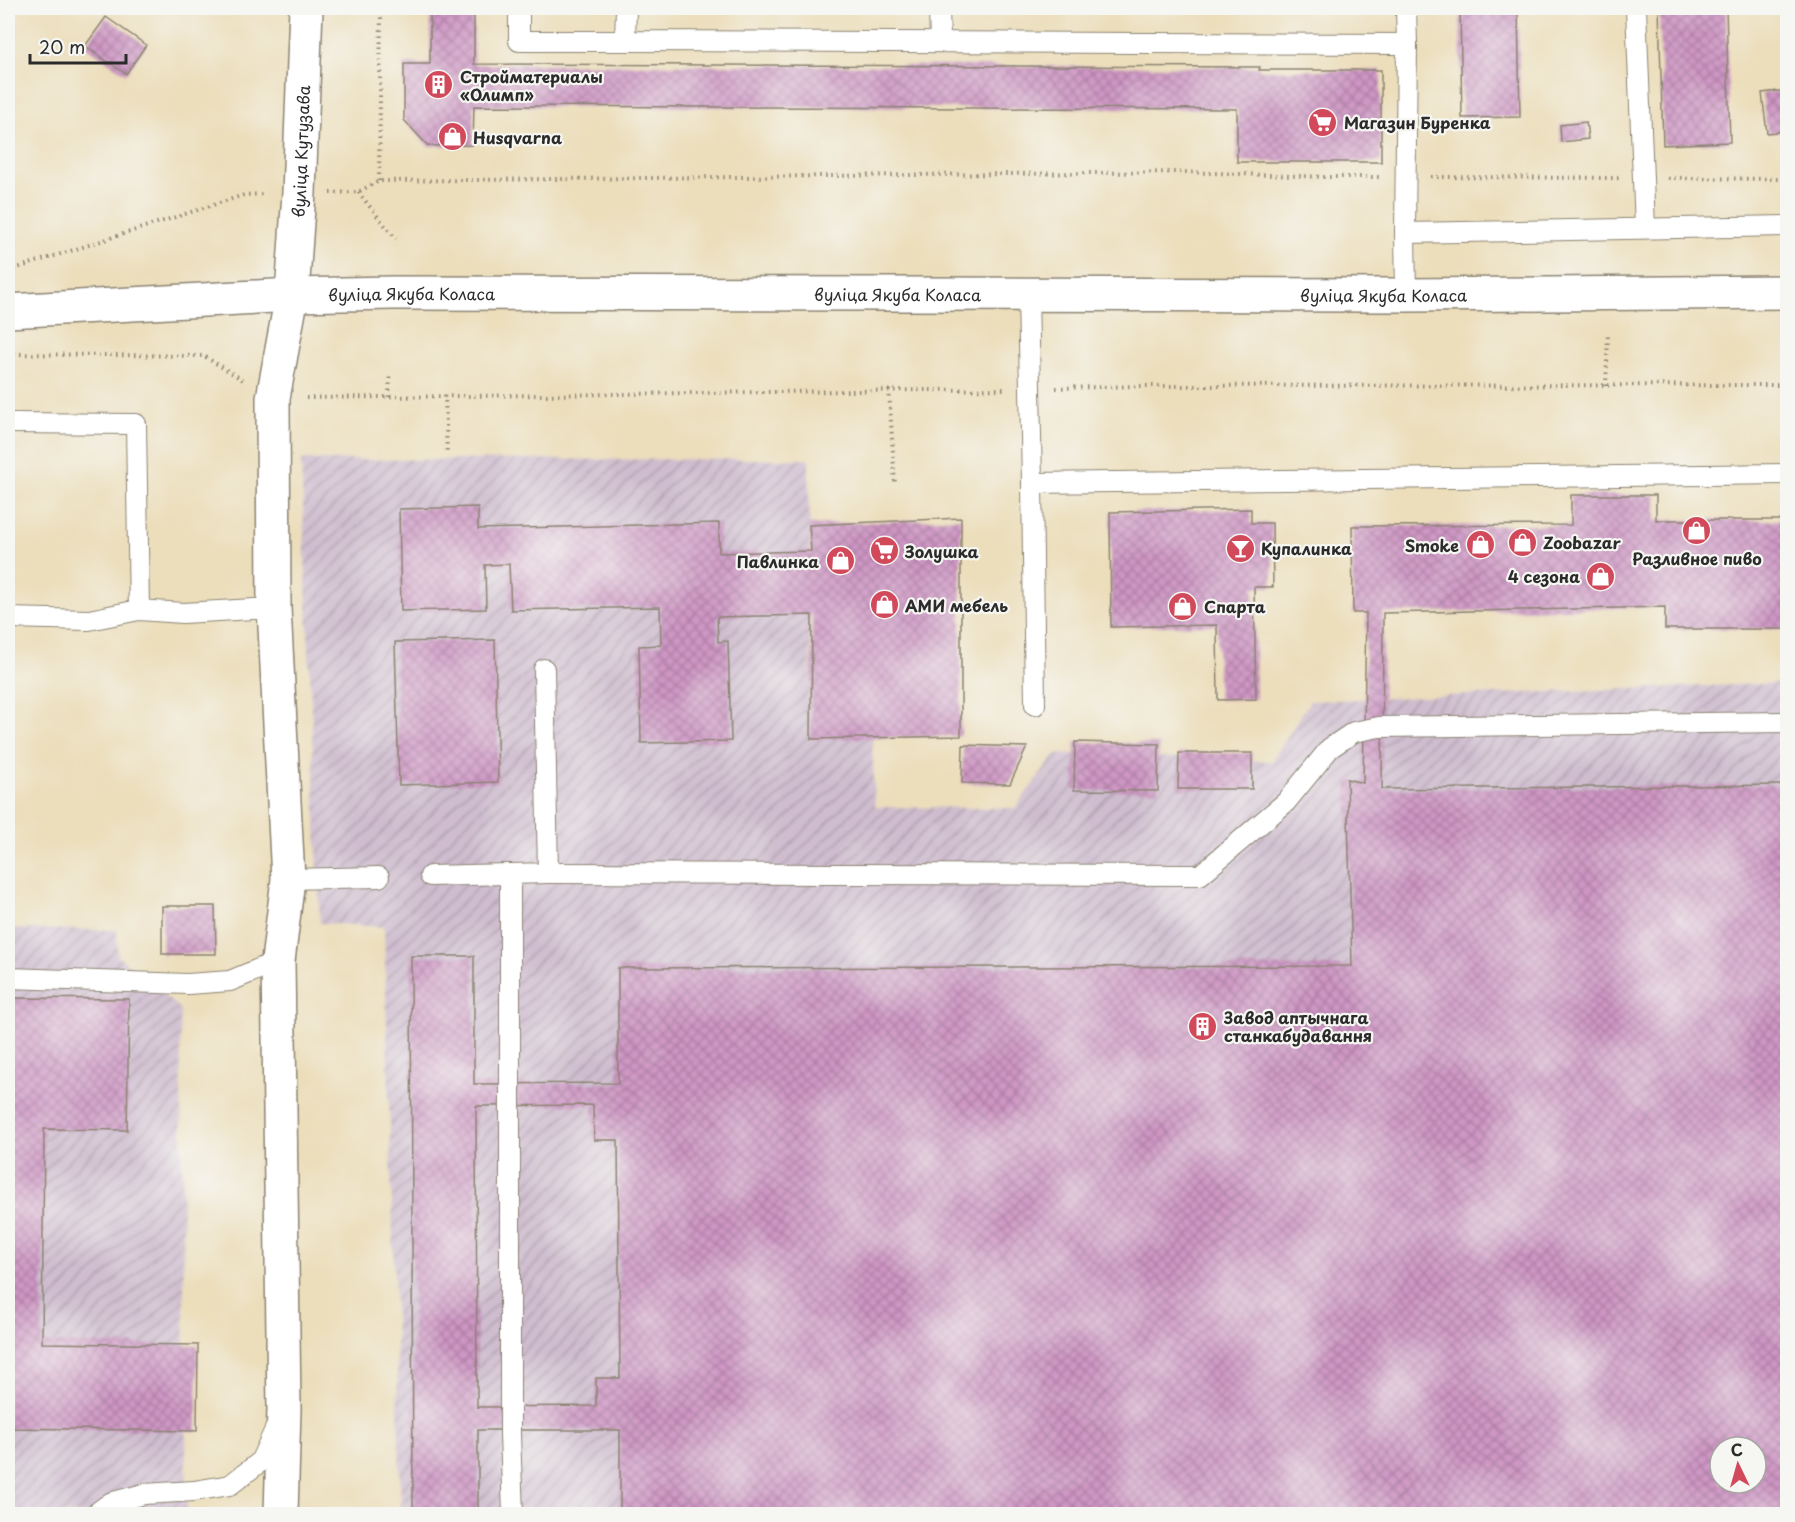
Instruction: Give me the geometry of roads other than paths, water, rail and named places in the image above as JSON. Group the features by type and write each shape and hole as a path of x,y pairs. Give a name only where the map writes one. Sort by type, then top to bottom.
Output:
{"main road":[{"name":"вуліца Кутузава","path":"281,1515 284,1409 278,961 288,879 274,608 273,398 292,295 299,193 306,8"},
{"name":"вуліца Якуба Коласа","path":"8,311 292,295 1406,295 1788,292"}],"lane":[{"path":"519,8 519,41 1407,44"},
{"path":"626,8 626,41"},
{"path":"939,8 940,42"},
{"path":"1406,8 1406,295"},
{"path":"1636,8 1645,228"},
{"path":"1405,232 1788,226"},
{"path":"1028,295 1035,705"},
{"path":"8,423 135,424 139,610"},
{"path":"1032,483 1788,474"},
{"path":"8,618 89,620 139,610 183,613 274,608"},
{"path":"543,669 549,873"},
{"path":"430,876 549,873 1200,875 1286,802 1330,748 1354,732 1379,727 1788,722"},
{"path":"510,874 510,1434 513,1515"},
{"path":"288,879 379,877"},
{"path":"8,978 188,984 230,981 278,961"},
{"path":"95,1515 110,1503 144,1494 194,1491 230,1485 260,1462 284,1409"}],"place":[{"name":"Стройматериалы «Олимп»","path":"439,85"},
{"name":"Магазин Буренка","path":"1323,122"},
{"name":"Husqvarna","path":"452,137"},
{"name":"Разливное пиво","path":"1697,530"},
{"name":"Zoobazar","path":"1522,542"},
{"name":"Smoke","path":"1480,545"},
{"name":"Купалинка","path":"1240,548"},
{"name":"Золушка","path":"884,551"},
{"name":"Павлинка","path":"840,561"},
{"name":"4 сезона","path":"1601,576"},
{"name":"АМИ мебель","path":"884,605"},
{"name":"Спарта","path":"1183,606"},
{"name":"Завод аптычнага станкабудавання","path":"1203,1026"}]}
